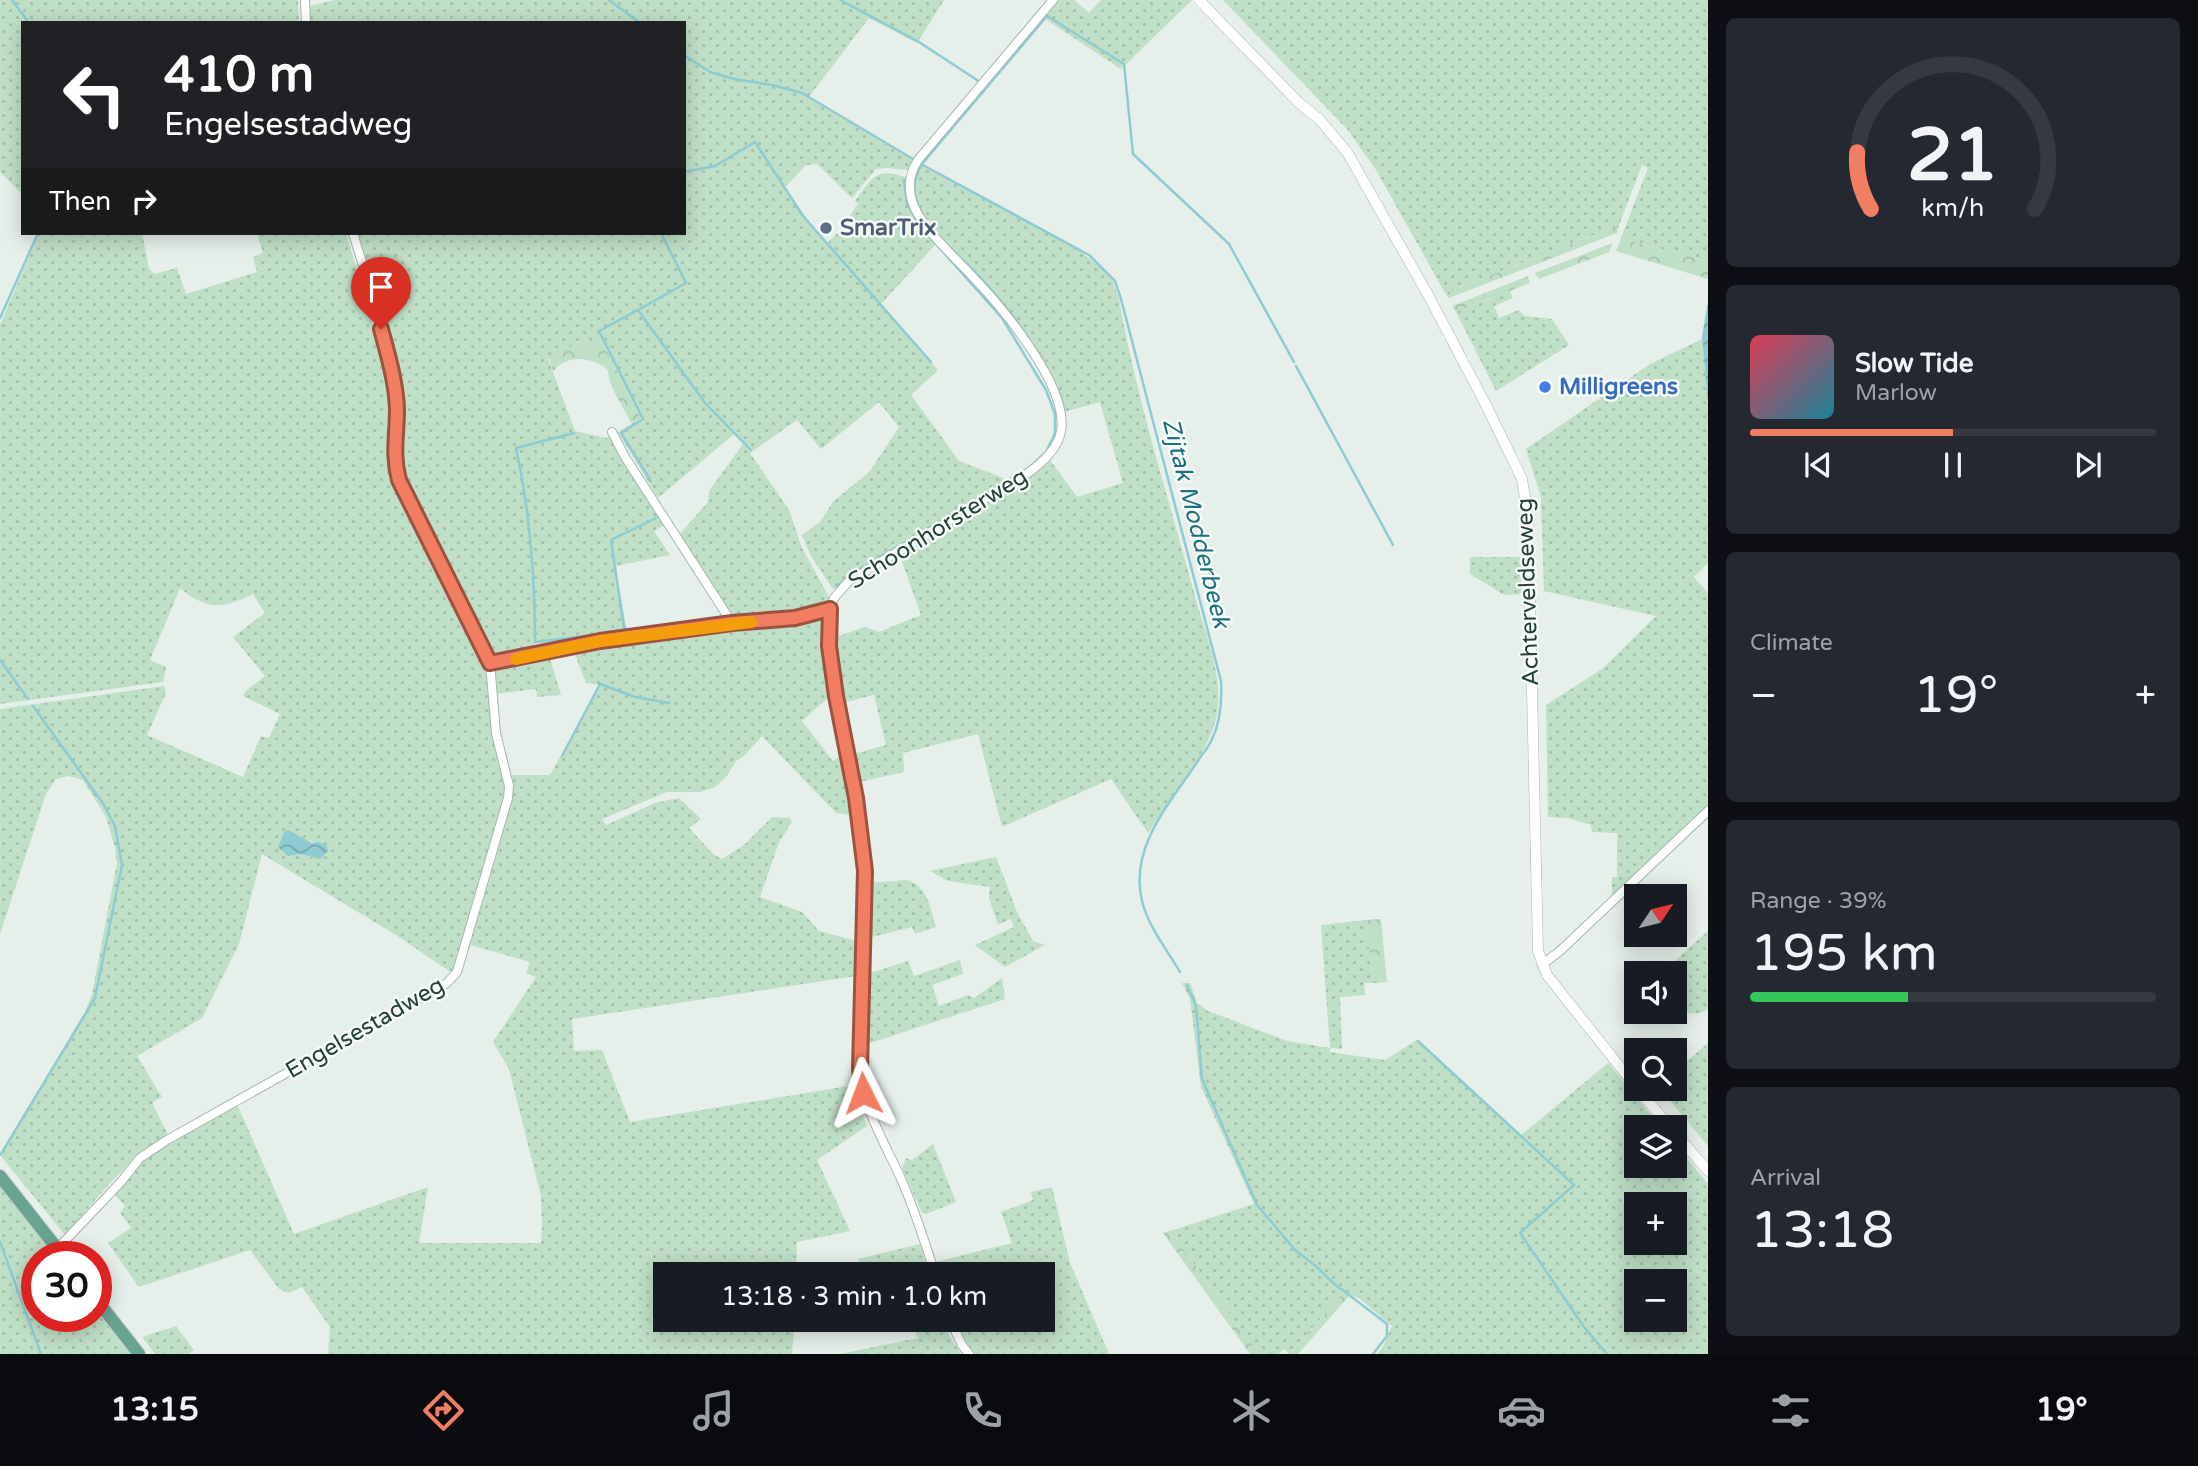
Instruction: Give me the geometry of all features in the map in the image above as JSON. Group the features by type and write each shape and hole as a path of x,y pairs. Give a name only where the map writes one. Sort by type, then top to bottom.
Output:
{"main road":[{"path":"0,1177 51,1241"},
{"path":"112,1319 139,1354"}],"street":[{"path":"304,0 306,21"},
{"name":"Schoonhorsterweg","path":"931,1262 919,1221 863,1093 860,1069 865,871 856,798 829,646 830,609 834,598 849,581 1028,473 1046,458 1058,440 1062,417 1043,370 999,304 925,225 912,202 910,188 911,175 919,160 1053,0"},
{"name":"Achterveldseweg","path":"1199,0 1299,103 1319,119 1347,152 1427,293 1522,479 1528,516 1538,951 1547,975 1624,1072"},
{"name":"Engelsestadweg","path":"70,1241 140,1158 167,1140 447,983 457,972 508,798 509,786 496,733 490,663 399,480 394,460 397,410 395,387 388,353 354,235"},
{"path":"612,432 632,468 732,623"},
{"path":"490,663 600,641 732,623 795,618 830,609"},
{"path":"1542,965 1708,811"},
{"name":"Achterveldseweg","path":"1648,1101 1660,1115"},
{"path":"1687,1147 1708,1171"},
{"path":"956,1332 970,1354"}],"green space":[{"path":"0,0 298,0 299,21 21,21 21,193 0,172"},
{"path":"335,0 944,0 917,43 869,18 808,98 914,161 908,170 876,169 852,198 817,164 806,165 784,188 826,244 838,233 858,204 855,201 871,180 887,173 906,177 910,200 937,243 880,305 938,370 911,395 959,461 1011,481 839,589 832,588 810,554 802,535 820,522 833,502 870,471 899,427 879,402 821,449 797,420 750,453 789,510 802,548 830,599 826,606 807,612 735,620 679,535 708,502 709,491 743,444 734,434 658,498 618,432 641,418 597,333 548,359 575,431 606,438 612,436 666,524 654,531 670,555 615,566 627,631 573,642 534,644 534,651 489,657 394,469 398,385 396,367 356,235 686,235 686,21 306,21 305,7"},
{"path":"1056,0 1074,0 1089,13 1101,0 1192,0 1121,69 1042,17"},
{"path":"1223,0 1708,0 1708,261 1621,238 1648,168 1642,165 1619,225 1445,293 1376,170 1347,129"},
{"path":"918,164 1080,251 1113,281 1143,409 1218,683 1217,714 1207,743 1148,833 1111,779 1002,827 978,734 903,753 904,772 855,783 851,755 886,745 874,695 842,703 832,638 865,627 879,632 921,615 900,556 1050,460 1077,497 1123,483 1100,402 1064,412 1037,355 923,218 915,191"},
{"path":"1619,225 1617,233 1449,298 1445,293"},
{"path":"38,235 142,235 149,268 154,274 177,268 186,294 257,272 253,257 263,253 258,235 347,235 389,380 387,463 484,660 493,740 506,791 452,973 396,935 262,854 239,944 202,1018 137,1056 162,1097 153,1102 153,1105 168,1135 125,1168 65,1235 0,1155 85,1012 92,994 117,863 106,817 83,780 69,776 56,779 46,794 0,934 0,709 164,686 166,693 147,735 243,777 261,736 269,738 280,714 243,696 265,676 233,637 265,613 253,594 233,602 215,605 198,600 180,588 150,660 166,667 163,682 0,704 0,325","holes":["289,831 297,837 316,843 313,858 304,853 294,853"]},
{"path":"1621,238 1708,261 1708,279 1616,251"},
{"path":"1613,243 1609,252 1539,279 1535,273"},
{"path":"1528,276 1530,283 1456,312 1452,306"},
{"path":"1510,291 1513,298 1494,306 1499,318 1519,310 1524,316 1552,319 1569,345 1496,391 1456,312"},
{"path":"597,333 641,418 631,423 614,390 608,370 602,366 580,359 565,362 553,372 549,358"},
{"path":"1702,339 1708,405 1708,563 1694,577 1708,593 1708,808 1628,884 1624,884 1615,896 1612,895 1612,877 1617,877 1617,833 1592,832 1591,825 1568,818 1548,817 1546,705 1602,669 1656,616 1544,591 1541,497 1526,449 1650,364"},
{"path":"1470,557 1523,557 1523,594 1504,595 1470,574"},
{"path":"824,613 823,649 830,696 802,721 833,761 841,755 852,815 836,813 762,736 736,761 727,776 715,787 700,792 667,792 602,819 606,825 655,803 679,798 701,819 689,828 713,854 722,859 744,845 772,817 790,818 792,822 779,842 760,897 802,912 819,931 856,941 856,976 572,1019 574,1051 602,1050 630,1122 854,1085 867,1126 817,1160 850,1231 797,1242 796,1262 653,1262 653,1332 794,1332 792,1354 328,1354 330,1327 302,1287 289,1293 279,1289 250,1250 139,1287 112,1249 111,1241 131,1228 120,1213 125,1206 112,1192 142,1160 237,1104 294,1234 428,1187 419,1243 541,1243 541,1196 509,1069 493,1042 536,977 526,973 530,962 467,944 510,798 513,783 511,775 550,775 601,685 586,683 573,649 725,627 796,621"},
{"path":"549,655 561,695 537,697 536,689 494,694 492,669 496,664"},
{"path":"996,857 1017,912 1033,941 1045,945 1005,967 975,945 1014,927 1010,919 998,925 989,898 990,887 948,881 930,871"},
{"path":"907,880 924,892 936,927 915,934 912,927 868,938 868,883"},
{"path":"1381,919 1387,982 1373,983 1366,920"},
{"path":"1366,920 1373,983 1364,983 1365,995 1340,997 1342,1049 1331,1048 1329,1052 1385,1060 1417,1040 1520,1136 1608,1063 1624,1082 1624,1101 1639,1101 1651,1115 1624,1115 1624,1178 1687,1178 1687,1159 1708,1184 1708,1354 1377,1354 1392,1326 1360,1299 1344,1292 1289,1354 1284,1349 1278,1354 1259,1354 1170,1231 1254,1204 1201,1087 1190,999 1182,983 1190,983 1197,1003 1208,1011 1287,1041 1330,1048 1321,925"},
{"path":"1708,931 1708,1009 1693,1014 1687,1012 1687,961 1674,961"},
{"path":"960,960 963,974 932,985 939,1006 968,995 974,998 1002,978 1005,999 864,1045 867,974 908,961 914,976"},
{"path":"1708,1043 1708,1146 1687,1121 1687,1115 1682,1115 1670,1101 1687,1101 1687,1061"},
{"path":"933,1144 956,1202 926,1214 922,1213 902,1168 906,1158 912,1160"},
{"path":"0,1186 43,1241 21,1241 21,1332 112,1331 130,1354 0,1354"},
{"path":"1052,1187 1070,1263 1109,1354 972,1354 959,1332 1055,1332 1055,1262 935,1262 1012,1243 1001,1212 1033,1200 1031,1192"},
{"path":"1170,1231 1259,1354 1250,1354 1163,1233"},
{"path":"920,1244 925,1262 859,1262 858,1259"},
{"path":"1344,1292 1350,1295 1298,1354 1289,1354"},
{"path":"176,1326 194,1350 189,1354 155,1354 142,1337"},
{"path":"915,1332 948,1332 961,1354 839,1354 918,1338"}],"water":[{"path":"1708,301 1708,405 1702,337"},
{"path":"288,830 312,843 326,845 328,851 320,859 302,854 288,856 278,847 284,832"}],"waterway":[{"path":"12,0 28,21"},
{"name":"Zijtak Modderbeek","path":"609,0 637,21"},
{"path":"840,0 919,42 980,82"},
{"path":"1030,341 993,292 933,229 919,207 914,187 922,164 1047,16 1124,64 1133,154 1229,244 1294,362"},
{"name":"Zijtak Modderbeek","path":"686,56 710,72 802,93 913,159"},
{"path":"686,172 715,166 755,142 803,216 931,362"},
{"name":"Zijtak Modderbeek","path":"921,164 1089,255 1115,281 1121,299 1221,681 1219,718 1211,742 1155,827 1141,862 1140,881 1145,910 1153,929 1180,972"},
{"path":"837,586 860,569 1030,467 1046,452 1055,433 1055,414 1046,390 1002,318 919,225 907,203 904,180"},
{"path":"0,318 37,235"},
{"path":"662,235 686,283 638,310 705,403 751,450"},
{"path":"638,310 599,331 643,419 621,433 651,481"},
{"path":"1296,366 1393,545"},
{"path":"1059,393 1062,401"},
{"path":"574,433 516,448 531,545 535,642 612,633"},
{"path":"639,632 629,633 624,628 611,540 660,516"},
{"path":"0,660 28,699"},
{"path":"562,756 600,684 635,697 669,703"},
{"path":"1,1154 95,998 122,865 115,826 104,805 33,706"},
{"name":"Zijtak Modderbeek","path":"1187,985 1196,1006 1202,1079 1257,1205 1295,1250 1387,1324 1387,1336 1373,1354"},
{"path":"1418,1041 1574,1185 1520,1233 1584,1327 1607,1354"},
{"path":"0,1242 41,1354"}],"slow traffic":[{"path":"516,659 600,641 751,622"}],"place":[{"name":"SmarTrix","path":"826,228"},
{"name":"Milligreens","path":"1545,387"}],"route":[{"path":"381,329 395,387 397,410 394,460 399,480 490,663 600,641 732,623 782,620 830,609 829,646 856,798 865,871 860,1069 863,1093"}]}
